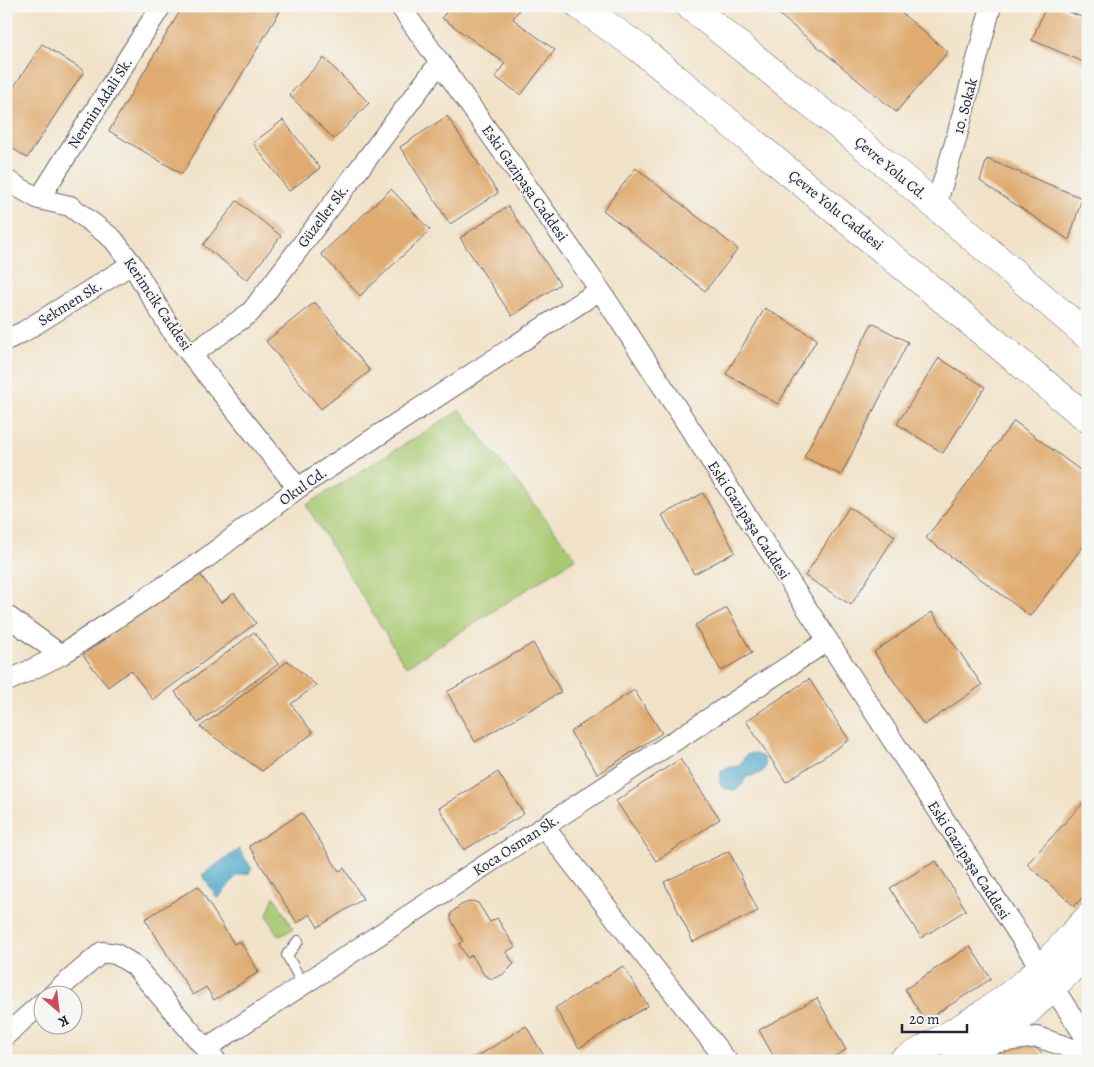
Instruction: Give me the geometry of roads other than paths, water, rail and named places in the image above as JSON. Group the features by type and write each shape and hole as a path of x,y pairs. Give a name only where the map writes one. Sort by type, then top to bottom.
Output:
{"main road":[{"name":"Çevre Yolu Caddesi","path":"580,6 639,48 1088,419"},
{"name":"Çevre Yolu Cd.","path":"690,6 936,205 1088,336"},
{"path":"956,1061 1010,1028 1047,979 1088,918"},
{"path":"903,1061 969,1025 1047,979 1088,952"}],"street":[{"name":"Nermin Adali Sk.","path":"39,199 161,6"},
{"name":"Eski Gazipaşa Caddesi","path":"400,6 600,290 1088,1041"},
{"name":"10. Sokak","path":"936,205 955,143 991,6"},
{"name":"Güzeller Sk.","path":"191,354 251,312 440,62"},
{"name":"Kerimcik Caddesi","path":"6,180 39,199 70,206 113,239 132,264 172,331 298,488"},
{"name":"Sekmen Sk.","path":"6,340 23,332 132,264"},
{"name":"Okul Cd.","path":"6,682 61,655 205,559 298,488 600,290"},
{"path":"6,614 61,655"},
{"name":"Koca Osman Sk.","path":"211,1055 302,985 827,641"},
{"path":"544,827 726,1061"},
{"path":"65,984 102,952 116,954 134,965 211,1055"},
{"path":"6,1034 32,1012"},
{"path":"987,1043 1037,1037 1088,1054"}],"lane":[{"path":"298,941 287,955 302,985"}],"water":[{"path":"753,753 763,757 765,762 764,770 758,774 746,777 742,785 735,790 724,789 719,782 721,771 728,767 739,766 746,755"},
{"path":"239,849 252,869 249,873 236,876 218,899 202,875"}]}
